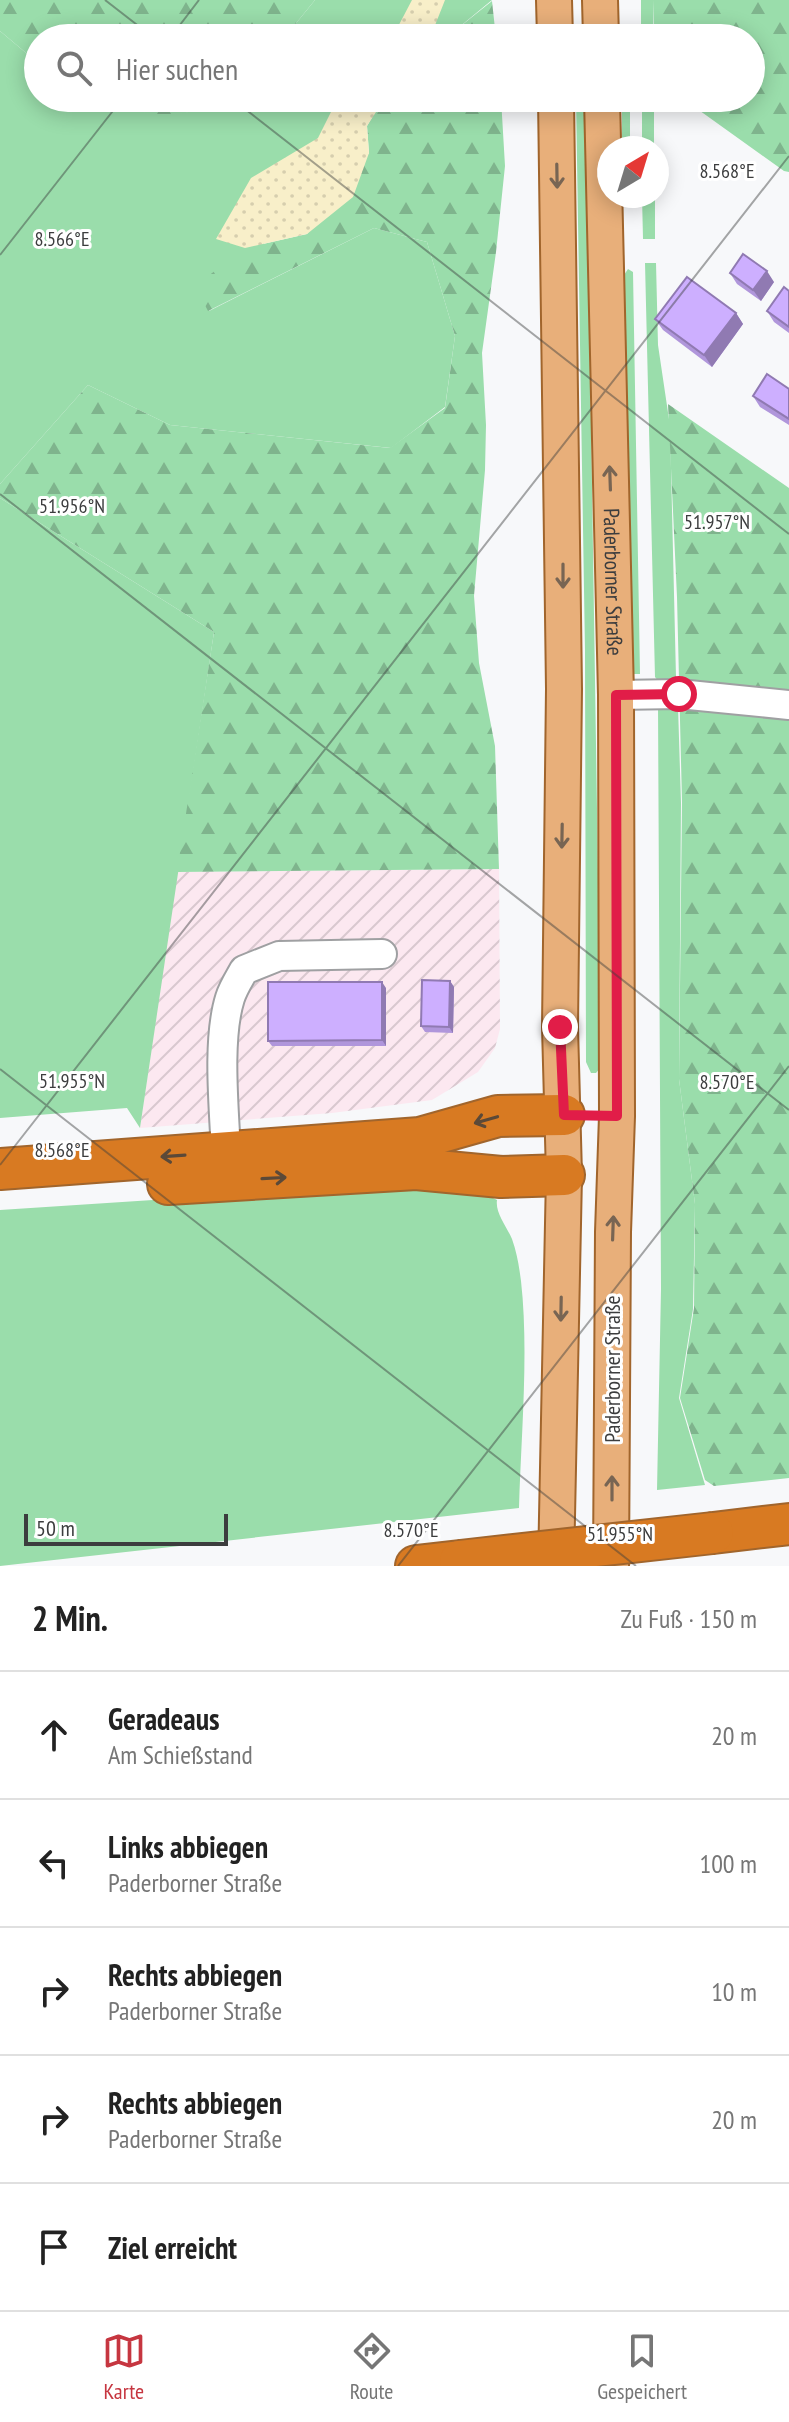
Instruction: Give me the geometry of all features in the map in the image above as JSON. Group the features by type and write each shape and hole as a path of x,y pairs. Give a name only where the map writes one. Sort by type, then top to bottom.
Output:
{"highway":[{"path":"0,1169 420,1138 498,1116 564,1115"},
{"path":"0,1194 416,1169 501,1177 564,1175"},
{"path":"416,1566 789,1524"}],"main road":[{"path":"554,0 555,24"},
{"path":"600,0 601,24"},
{"path":"556,112 563,535 560,1027 564,1175 556,1566"},
{"name":"Paderborner Straße","path":"602,112 616,695 617,1116 613,1232 611,1566"},
{"path":"564,1115 617,1116"},
{"path":"564,1175 616,1172"}],"street":[{"path":"616,695 679,694 789,705"},
{"path":"226,1152 223,1086 225,1021 230,996 244,970 279,956 382,954"}],"shaded area":[{"path":"499,869 500,1029 495,1048 478,1072 432,1100 332,1113 140,1128 177,872"}],"green space":[{"path":"0,0 315,0 295,24 24,24 24,51 0,31"},
{"path":"315,0 492,0 463,24 295,24"},
{"path":"641,0 653,0 653,24 641,24"},
{"path":"653,0 789,0 789,172 702,112 765,112 765,24 654,24"},
{"path":"492,1 494,24 463,24"},
{"path":"0,31 24,51 24,112 144,112 158,117 188,112 371,112 209,311 374,228 427,242 455,336 445,407 391,448 170,425 88,385 0,484"},
{"path":"142,112 191,112 158,118"},
{"path":"375,112 502,112 505,166 482,353 485,470 474,596 479,663 495,746 499,869 177,872 214,632 0,498 0,484 88,385 170,425 390,448 445,408 455,336 427,242 374,228 208,311 195,286 245,248 307,234 369,153 367,126"},
{"path":"576,112 586,112 601,1067 596,1073 591,1073 586,1062 585,651"},
{"path":"622,112 630,112 630,136 622,136"},
{"path":"642,112 654,112 654,136 642,136"},
{"path":"642,208 655,208 655,239 643,239"},
{"path":"645,263 656,263 658,345 670,426 676,677 672,682 659,682 655,677"},
{"path":"628,269 633,272 640,674 632,674 624,275"},
{"path":"668,404 789,488 789,1478 714,1486 705,1480 680,1398 694,1308 695,1204 679,1079 682,802"},
{"path":"0,498 214,632 140,1128 127,1108 0,1118"},
{"path":"658,705 678,706 681,803 679,1079 695,1204 693,1309 679,1398 705,1485 657,1490 661,1289"},
{"path":"415,1186 483,1193 497,1200 500,1215 514,1244 521,1281 524,1336 519,1508 0,1566 0,1210 354,1187"}],"sand":[{"path":"412,0 445,0 436,24 399,24"},
{"path":"331,112 376,112 367,126 369,153 353,197 307,234 245,248 216,239 251,178 318,138"}],"building":[{"path":"743,254 767,271 753,290 730,273"},
{"path":"687,277 736,313 704,355 655,319"},
{"path":"784,287 789,291 789,327 767,311"},
{"path":"767,374 789,389 789,419 753,396"},
{"path":"422,980 450,981 449,1027 421,1026"},
{"path":"268,982 382,982 382,1040 268,1041"}],"route":[{"path":"560,1027 564,1115 617,1116 616,695 679,694"}]}
